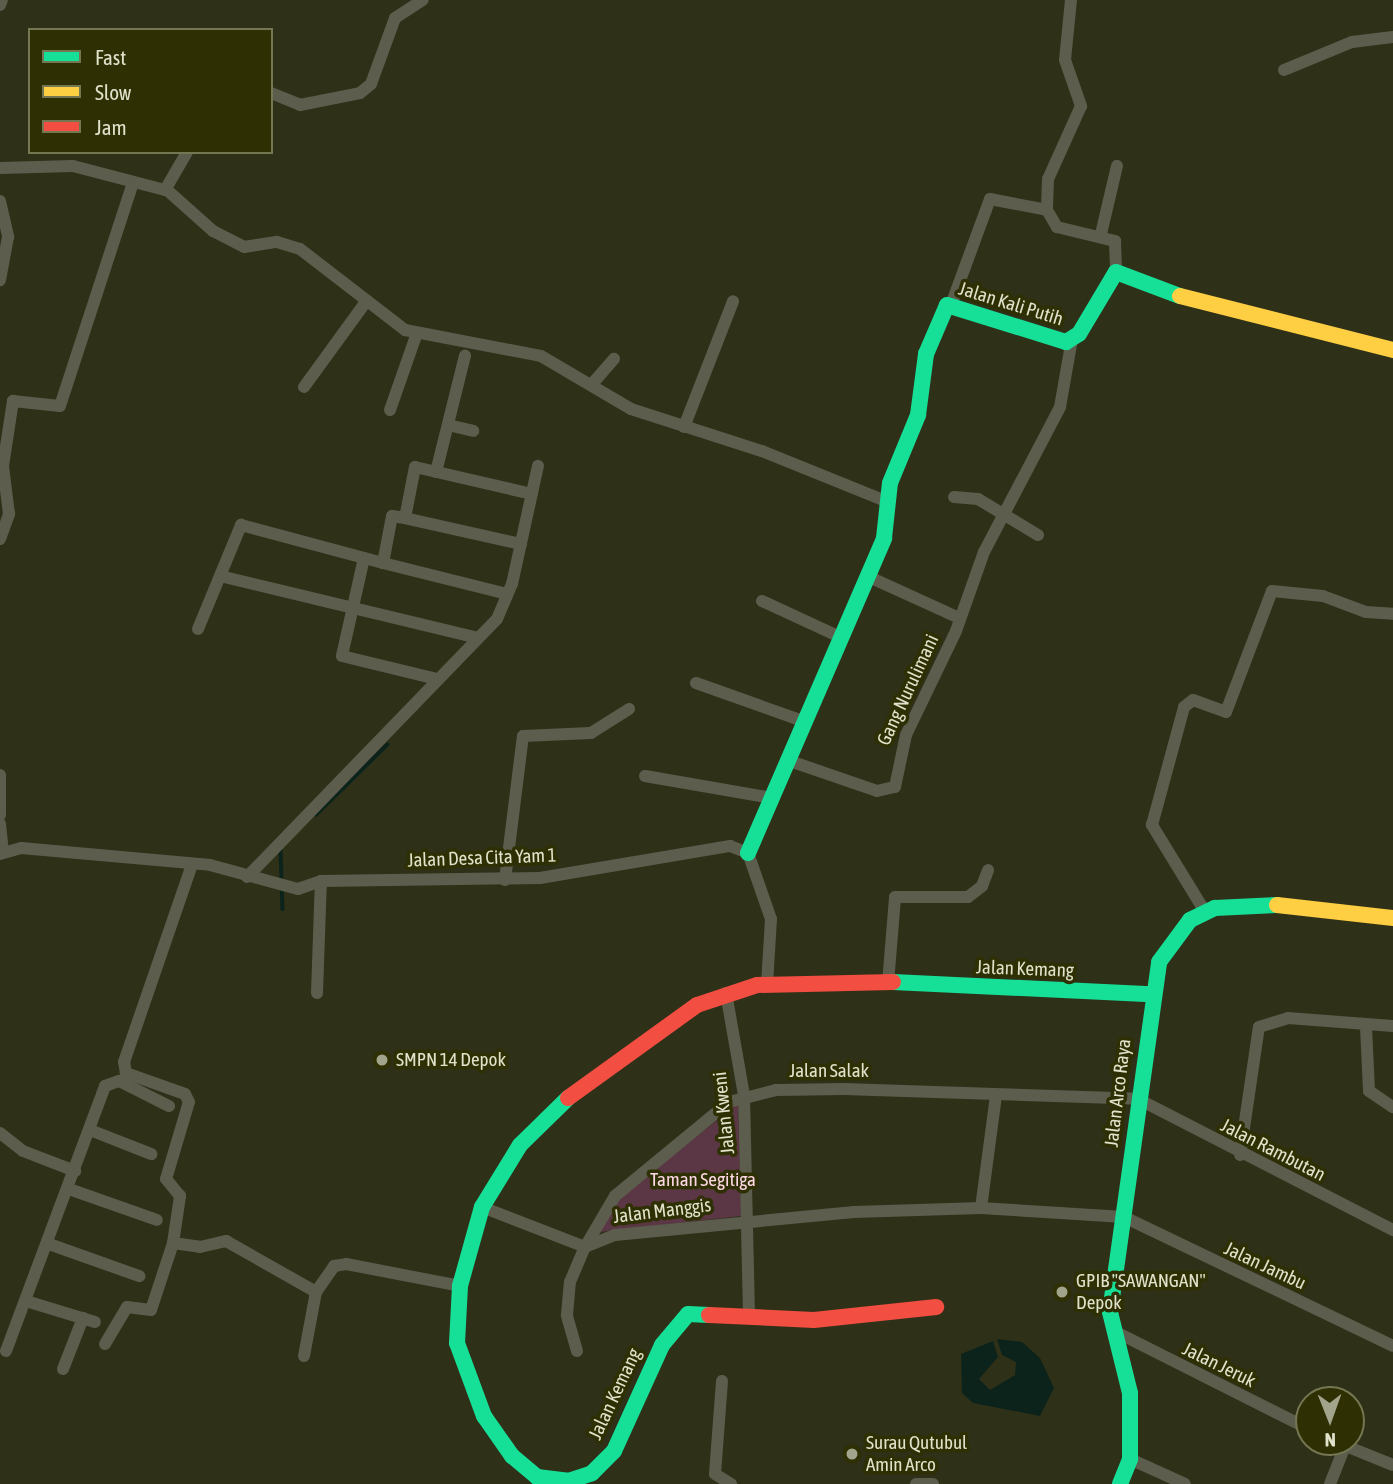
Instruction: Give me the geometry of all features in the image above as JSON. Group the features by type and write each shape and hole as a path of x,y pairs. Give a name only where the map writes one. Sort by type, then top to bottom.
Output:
{"street":[{"path":"273,94 300,105 360,93 371,84 395,18 423,0"},
{"path":"1071,0 1065,60 1081,106 1048,178 1047,210 1057,227 1101,234 1117,244 1116,272 1204,305 1393,350"},
{"path":"1284,70 1352,42 1393,37"},
{"path":"167,190 186,154"},
{"path":"0,168 73,166 167,190 213,231 244,247 277,242 300,248 365,303 416,333 541,355 593,383 631,410 888,502"},
{"path":"1101,234 1117,166"},
{"path":"0,539 9,514 3,433 14,400 60,406 133,183"},
{"path":"951,304 990,199 1047,210"},
{"path":"0,201 8,237 0,280"},
{"name":"Jalan Kali Putih","path":"748,853 884,538 888,502 918,415 932,333 940,310 951,304 1051,340 1072,339 1116,272"},
{"path":"684,427 733,301"},
{"path":"304,387 365,303"},
{"path":"390,410 416,333"},
{"path":"867,576 959,618 1005,517 1060,407 1072,339"},
{"path":"436,472 465,356"},
{"path":"593,383 614,359"},
{"path":"448,425 473,431"},
{"path":"0,824 2,853 21,848 192,865 247,877 497,619 508,594 538,466"},
{"path":"405,519 415,467 532,494"},
{"path":"954,497 978,499 1038,535"},
{"path":"383,563 392,516 521,544"},
{"path":"198,629 241,525 508,594"},
{"path":"365,558 351,607 342,656 437,678"},
{"path":"220,576 478,638"},
{"path":"1393,614 1366,612 1324,596 1272,591 1226,712 1193,701 1184,707 1152,825 1204,910 1273,905 1393,918"},
{"path":"762,601 842,638"},
{"name":"Gang Nurulimani","path":"787,760 891,791 910,724 959,618"},
{"path":"696,683 803,721"},
{"path":"505,880 523,736 591,733 629,709"},
{"path":"0,775 0,816"},
{"path":"645,776 772,798"},
{"name":"Jalan Desa Cita Yam 1","path":"247,877 275,887 298,889 321,881 505,880 715,847 748,853"},
{"path":"748,853 772,926 767,984"},
{"path":"104,1344 127,1307 151,1310 173,1242 180,1196 166,1179 189,1102 185,1094 126,1073 124,1062 192,865"},
{"path":"888,984 895,897 968,897 988,870"},
{"path":"317,992 321,881"},
{"name":"Jalan Arco Raya","path":"1120,1484 1130,1459 1130,1393 1114,1331 1124,1217 1151,994 1166,947 1204,910"},
{"name":"Jalan Kemang","path":"936,1307 814,1320 699,1311 679,1320 604,1463 580,1478 552,1481 522,1468 484,1416 457,1343 460,1286 482,1207 520,1146 582,1083 683,1013 726,993 767,984 888,984 1151,994"},
{"name":"Jalan Kweni","path":"726,993 744,1095 752,1222 749,1314"},
{"path":"1240,1155 1259,1027 1288,1018 1366,1027 1393,1026"},
{"path":"1366,1027 1369,1091 1393,1107"},
{"path":"6,1351 49,1244 108,1082 119,1080 169,1106"},
{"name":"Jalan Salak","path":"744,1095 844,1089 1138,1099"},
{"path":"577,1351 568,1297 585,1247 615,1196 744,1095"},
{"path":"981,1208 996,1095"},
{"name":"Jalan Rambutan","path":"1138,1099 1240,1155 1393,1230"},
{"path":"90,1130 151,1154"},
{"path":"0,1133 23,1151 75,1171"},
{"path":"69,1189 157,1220"},
{"path":"482,1207 585,1247"},
{"name":"Jalan Manggis","path":"585,1247 634,1231 981,1208 1124,1217"},
{"name":"Jalan Jambu","path":"1124,1217 1393,1346"},
{"path":"173,1242 200,1247 226,1241 316,1292"},
{"path":"49,1244 139,1276"},
{"path":"304,1356 316,1292 334,1266 346,1264 460,1286"},
{"path":"26,1301 89,1320 63,1369"},
{"name":"Jalan Jeruk","path":"1114,1331 1295,1422"},
{"path":"722,1381 715,1474 731,1484"},
{"path":"1365,1454 1393,1465"},
{"path":"1330,1484 1337,1456"},
{"path":"1130,1459 1185,1484"},
{"path":"916,1484 933,1484"}],"green space":[{"name":"Taman Segitiga","path":"738,1104 741,1216 599,1232 611,1203"}],"shaded area":[{"path":"997,1339 1022,1342 1040,1358 1054,1388 1040,1416 973,1403 962,1393 961,1354 993,1341 998,1357 979,1379 990,1390 1015,1375 1016,1362 1002,1355"}],"waterway":[{"path":"316,815 387,745"},
{"path":"281,850 283,909"}],"traffic: fast":[{"path":"748,853 884,538 890,483 918,415 926,354 947,305 1066,342 1079,334 1116,272 1180,296"},
{"path":"1120,1484 1130,1459 1130,1393 1110,1312 1159,962 1190,920 1215,908 1277,905"},
{"path":"893,982 1151,994"},
{"path":"568,1098 520,1145 482,1207 460,1286 457,1343 484,1416 512,1456 537,1477 568,1481 592,1473 614,1451 662,1345 688,1314 709,1315"}],"traffic: slow":[{"path":"1180,296 1393,350"},
{"path":"1277,905 1393,918"}],"traffic: jam":[{"path":"568,1098 697,1005 757,985 893,982"},
{"path":"709,1315 814,1320 936,1307"}],"place":[{"name":"SMPN 14 Depok","path":"382,1060"},
{"name":"GPIB \"SAWANGAN\" Depok","path":"1062,1292"},
{"name":"Surau Qutubul Amin Arco","path":"852,1454"}]}
